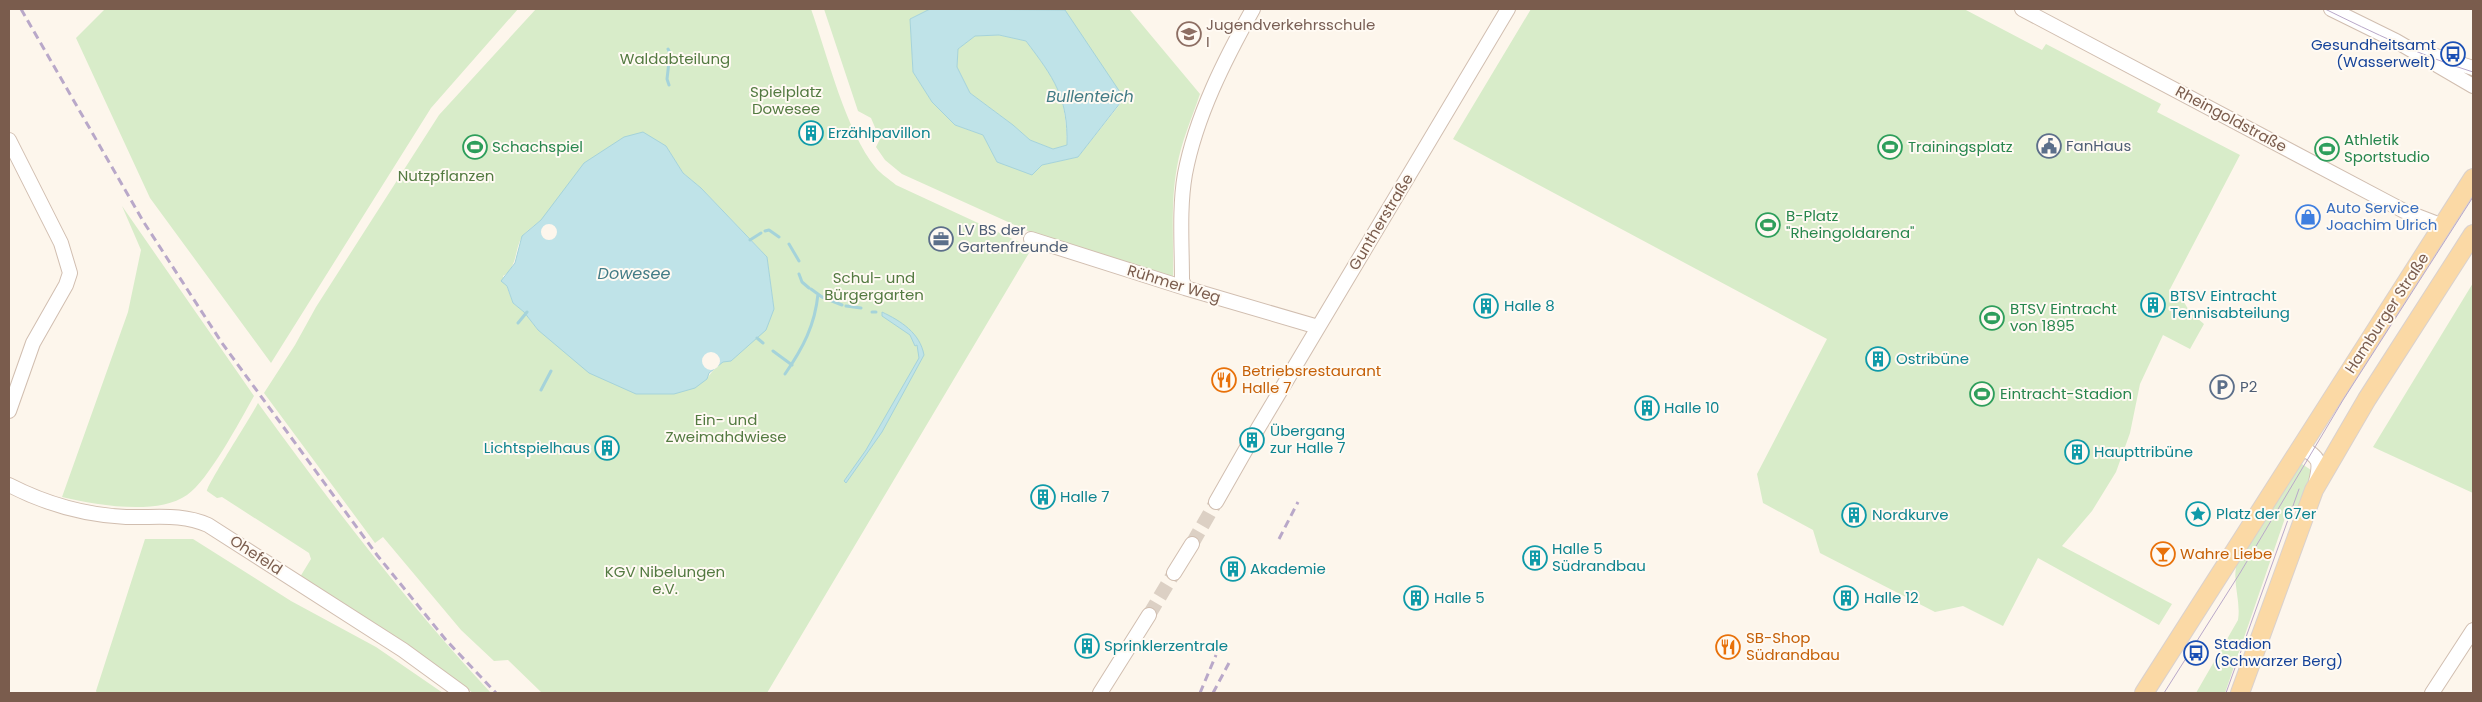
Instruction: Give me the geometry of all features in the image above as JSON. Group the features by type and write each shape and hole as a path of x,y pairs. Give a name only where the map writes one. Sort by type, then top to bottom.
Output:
{"main road":[{"name":"Hamburger Straße","path":"2144,693 2473,178"},
{"name":"Hamburger Straße","path":"2240,693 2314,490 2367,399 2473,234"}],"street":[{"path":"1185,288 1182,280 1183,198 1189,157 1210,97 1253,9"},
{"name":"Guntherstraße","path":"1216,502 1508,9"},
{"name":"Rheingoldstraße","path":"2022,9 2404,211 2443,226"},
{"path":"2331,9 2396,41 2466,70 2473,86"},
{"path":"9,411 33,342 66,285 70,273 61,243 10,147"},
{"name":"Rühmer Weg","path":"1031,239 1185,288 1318,327"},
{"name":"Hamburger Straße","path":"2301,447 2316,457 2320,466 2314,490"},
{"name":"Ohefeld","path":"15,488 60,507 82,512 127,517 170,515 196,520 208,525 403,650 462,693"},
{"path":"1174,574 1192,544"},
{"path":"1100,693 1149,615"},
{"path":"2432,693 2473,630"}],"green space":[{"path":"105,9 518,9 431,108 271,363 150,198 76,38"},
{"path":"536,9 811,9 846,114 865,153 878,170 896,185 1032,248 767,693 542,693 508,660 494,661 461,630 383,537 375,543 264,393 295,345 316,307 439,115","holes":["666,146 683,173 701,188 767,257 774,309 726,356 707,379 538,330 524,312 513,303 503,276 511,268 522,237 541,220"]},
{"path":"824,9 930,9 910,19 913,72 932,102 955,125 983,135 997,162 1042,165 1078,157 1124,99 1065,10 1061,9 1129,9 1200,94 1181,148 1177,167 1173,210 1173,282 1028,231 902,174 885,160 876,147 880,139 871,118 858,111"},
{"name":"BTSV Eintracht von 1895","path":"1531,9 1964,9 2042,50 2046,44 2161,104 2157,112 2240,155 2169,291 2182,299 2190,312 2204,324 2190,349 2163,335 2140,384 2130,433 2116,472 2092,511 2062,546 2172,604 2159,625 2038,558 2003,626 1963,606 1935,612 1820,553 1813,530 1763,503 1757,474 1827,339 1453,139"},
{"path":"999,35 1026,41 1052,78 1064,113 1067,145 1053,149 1030,140 970,93 957,67 958,49 975,36"},
{"path":"122,206 254,396 223,450 195,488 187,495 174,501 143,507 92,503 62,497 128,312 141,250"},
{"path":"2473,283 2473,493 2373,447"},
{"path":"258,403 370,552 429,624 491,693 473,693 418,653 300,577 311,559 309,553 222,497 217,498 207,491"},
{"path":"2299,462 2314,472 2297,509 2294,508 2285,518 2225,693 2196,693 2238,620 2239,607 2235,574 2239,557 2254,530"},
{"path":"145,539 193,539 291,601 376,647 443,693 97,693 96,691"}],"water":[{"name":"Bullenteich","path":"930,9 1065,10 1124,98 1078,157 1042,165 1032,175 997,162 983,135 955,125 932,102 913,72 910,19","holes":["999,35 1026,41 1052,78 1062,101 1067,128 1067,145 1053,149 1030,140 970,93 957,67 958,49 975,36"]},
{"name":"Dowesee","path":"643,132 666,146 683,173 701,188 767,257 774,309 766,330 731,361 723,362 709,373 707,379 695,388 674,394 636,394 589,373 538,330 524,312 513,303 507,286 501,281 515,263 522,236 541,220 584,163 624,137"},
{"path":"882,312 896,319 914,334 922,347 924,355 882,432 846,483 844,481 866,450 919,358 917,345 915,346 910,335 882,316"}],"pier":[{"path":"549,224 555,226 557,232 555,238 549,240 543,238 541,232 543,226"},
{"path":"711,352 717,355 720,361 717,367 711,370 705,367 702,361 705,355"}],"waterway":[{"path":"668,49 670,53 667,79 669,85"},
{"path":"765,231 769,230 779,237"},
{"path":"750,240 761,233"},
{"path":"789,244 799,261"},
{"path":"799,274 802,282 809,288"},
{"path":"811,289 822,297 842,305"},
{"path":"785,374 807,336 814,316 818,294"},
{"path":"846,306 861,308"},
{"path":"518,323 527,312"},
{"path":"757,338 763,343"},
{"path":"773,351 792,365"},
{"path":"541,390 551,371"}],"tunnel":[{"path":"1192,544 1216,502"},
{"path":"1149,615 1174,573"}],"tram line":[{"path":"2325,9 2416,51 2473,72"},
{"path":"2164,693 2240,573 2343,400 2473,197"},
{"path":"2226,693 2299,489"}],"railway":[{"path":"21,9 143,221 222,343 377,555 446,640 496,693"},
{"path":"1279,539 1298,502"},
{"path":"1200,693 1216,655"},
{"path":"1213,693 1230,661"}],"place":[{"name":"Jugendverkehrsschule I","path":"1189,34"},
{"name":"Gesundheitsamt (Wasserwelt)","path":"2453,54"},
{"name":"Erzählpavillon","path":"811,133"},
{"name":"FanHaus","path":"2049,146"},
{"name":"Schachspiel","path":"475,147"},
{"name":"Trainingsplatz","path":"1890,147"},
{"name":"Athletik Sportstudio","path":"2327,149"},
{"name":"Auto Service Joachim Ulrich","path":"2308,217"},
{"name":"B-Platz \"Rheingoldarena\"","path":"1768,225"},
{"name":"LV BS der Gartenfreunde","path":"941,239"},
{"name":"BTSV Eintracht Tennisabteilung","path":"2153,305"},
{"name":"Halle 8","path":"1486,306"},
{"name":"BTSV Eintracht von 1895","path":"1992,318"},
{"name":"Ostribüne","path":"1878,359"},
{"name":"Betriebsrestaurant Halle 7","path":"1224,380"},
{"name":"P2","path":"2222,387"},
{"name":"Eintracht-Stadion","path":"1982,394"},
{"name":"Halle 10","path":"1647,408"},
{"name":"Übergang zur Halle 7","path":"1252,440"},
{"name":"Lichtspielhaus","path":"607,448"},
{"name":"Haupttribüne","path":"2077,452"},
{"name":"Halle 7","path":"1043,497"},
{"name":"Platz der 67er","path":"2198,514"},
{"name":"Nordkurve","path":"1854,515"},
{"name":"Wahre Liebe","path":"2163,554"},
{"name":"Halle 5 Südrandbau","path":"1535,558"},
{"name":"Akademie","path":"1233,569"},
{"name":"Halle 5","path":"1416,598"},
{"name":"Halle 12","path":"1846,598"},
{"name":"Sprinklerzentrale","path":"1087,646"},
{"name":"SB-Shop Südrandbau","path":"1728,647"},
{"name":"Stadion (Schwarzer Berg)","path":"2196,653"}],"park label":[{"name":"Waldabteilung","path":"675,59"},
{"name":"Spielplatz Dowesee","path":"786,100"},
{"name":"Nutzpflanzen","path":"446,176"},
{"name":"Schul- und Bürgergarten","path":"874,286"},
{"name":"Ein- und Zweimahdwiese","path":"726,428"},
{"name":"KGV Nibelungen e.V.","path":"665,580"}]}
